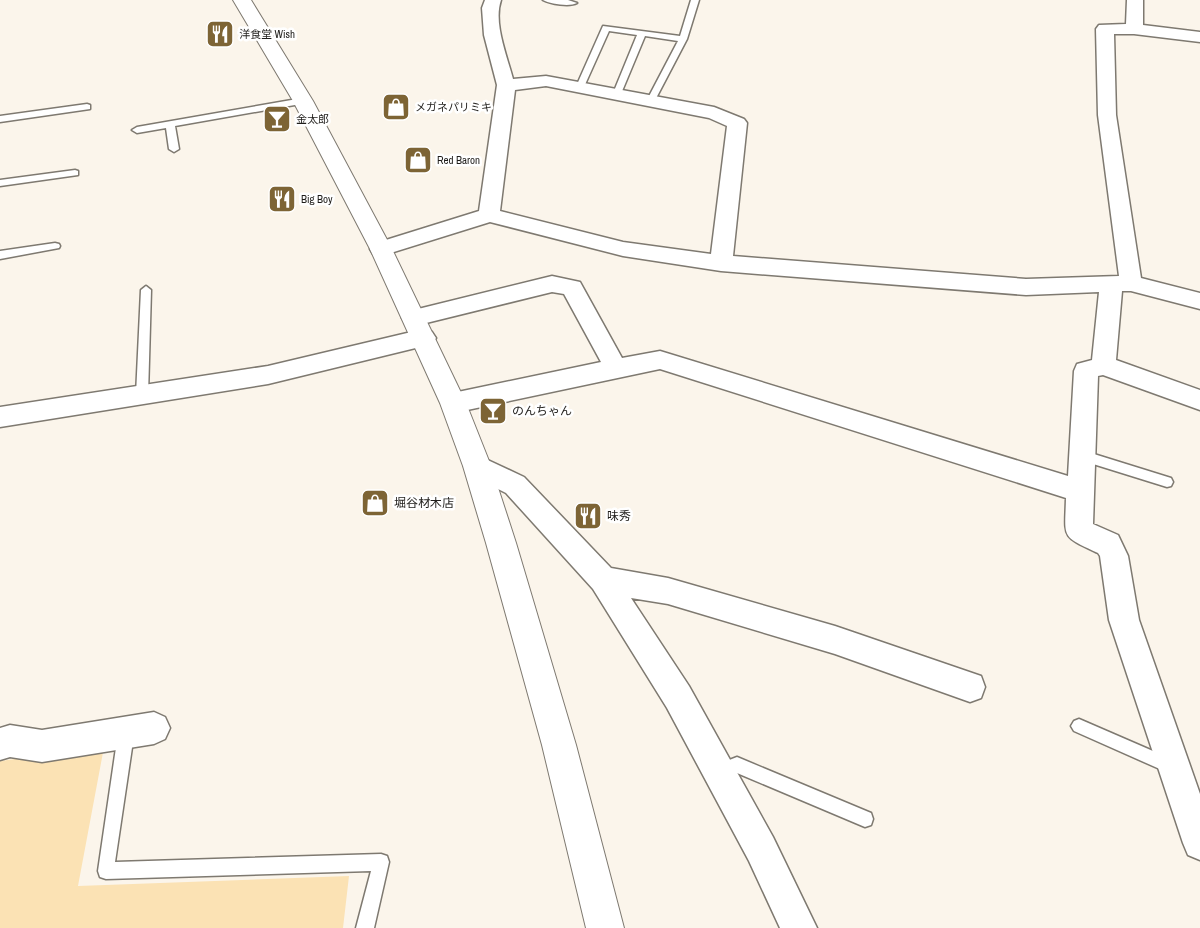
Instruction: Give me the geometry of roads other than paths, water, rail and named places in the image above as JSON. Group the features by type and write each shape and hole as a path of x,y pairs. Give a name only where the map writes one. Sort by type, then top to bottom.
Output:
{"street":[{"path":"242,0 303,101 381,249 453,403 477,466 559,745 605,928"},
{"path":"489,215 506,85 493,35 490,8 493,0"},
{"path":"1134,29 1135,0"},
{"path":"1103,365 1121,284 1107,116 1096,28 1134,29 1200,37"},
{"path":"506,85 546,81 616,96 714,113 737,123 721,263"},
{"path":"381,249 489,215 623,249 721,263 1026,287 1121,284 1200,301"},
{"path":"0,417 268,375 552,284 572,288 616,368"},
{"path":"453,403 660,360 1080,491"},
{"path":"1200,400 1103,365 1086,371 1080,491 1080,531 1108,544 1114,556 1124,620 1200,844"},
{"path":"477,466 515,485 603,580 678,697 761,849 799,928"},
{"path":"603,580 668,591 835,640 970,687"},
{"path":"0,744 10,742 42,746 140,730"}],"lane":[{"path":"547,0 572,3"},
{"path":"650,102 683,39 695,0"},
{"path":"579,88 606,28 683,39"},
{"path":"616,96 642,33"},
{"path":"137,130 303,101"},
{"path":"0,119 73,104 88,107"},
{"path":"170,124 174,149"},
{"path":"0,183 75,173"},
{"path":"0,255 55,246"},
{"path":"142,395 146,290"},
{"path":"1081,455 1167,482"},
{"path":"1080,726 1174,768"},
{"path":"140,730 106,871 382,862 364,928"},
{"path":"719,771 737,765 865,819"}],"place":[{"name":"洋食堂 Wish","path":"220,34"},
{"name":"メガネパリミキ","path":"396,107"},
{"name":"金太郎","path":"277,119"},
{"name":"Red Baron","path":"418,160"},
{"name":"Big Boy","path":"282,199"},
{"name":"のんちゃん","path":"493,411"},
{"name":"堀谷材木店","path":"375,503"},
{"name":"味秀","path":"588,516"}]}
